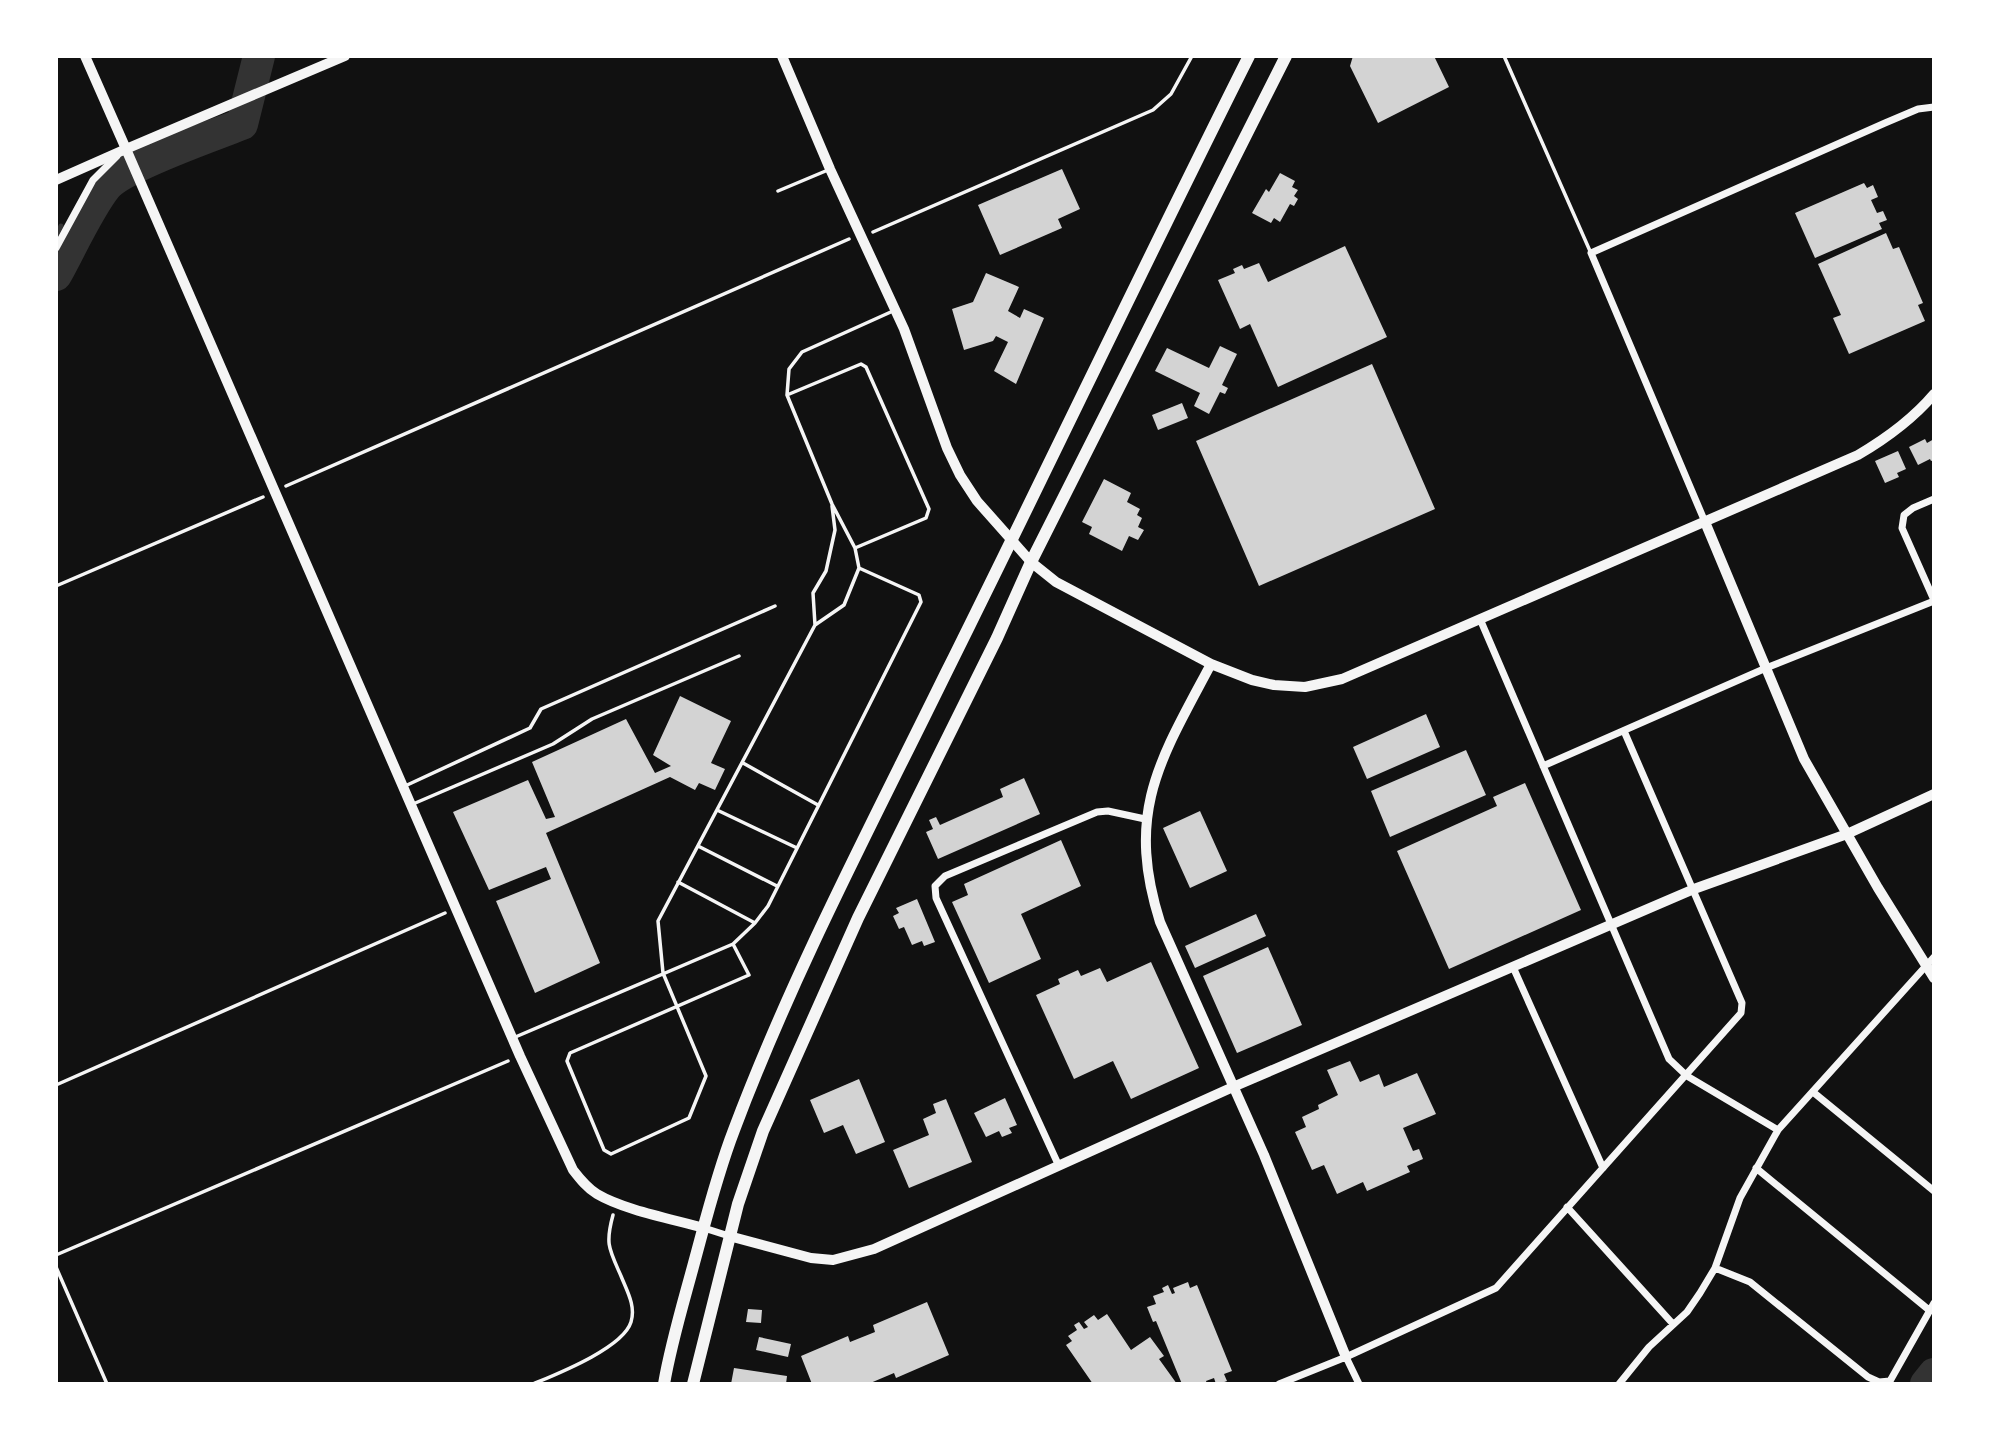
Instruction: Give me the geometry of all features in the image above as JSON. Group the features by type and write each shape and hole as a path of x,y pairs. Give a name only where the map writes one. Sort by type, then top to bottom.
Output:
{"highway":[{"path":"658,1384 732,1134 794,985 838,890 1249,56"},
{"path":"693,1384 729,1236 763,1131 790,1068 858,918 997,638 1031,562 1286,56"},
{"path":"664,1384 670,1350"}],"main road":[{"path":"85,56 126,149 345,56"}],"street":[{"path":"782,56 830,169 896,310 947,448 960,475 978,500 1031,562 1056,582 1211,664 1252,680 1305,687 1342,679 1858,455 1886,439 1934,394"},
{"path":"1934,107 1919,109 1885,122 1591,253 1804,759 1934,978"},
{"path":"56,180 126,149"},
{"path":"56,248 93,180 126,149"},
{"path":"126,149 413,804 520,1056 573,1170 591,1190 617,1203 811,1258 833,1260 874,1249 1233,1087 1694,889 1847,834 1934,794"},
{"path":"1543,766 1766,668 1934,600 1902,528 1903,516 1913,508 1934,499"},
{"path":"1480,619 1669,1059 1687,1076 1778,1130"},
{"path":"1211,664 1163,757 1153,786 1145,819 1145,857 1149,888 1160,922 1264,1155 1359,1384"},
{"path":"1279,1384 1346,1357 1496,1288 1741,1013 1742,1003 1624,731"},
{"path":"1058,1164 936,898 935,886 945,876 1097,812 1108,811 1145,819"},
{"path":"1619,1384 1649,1347 1687,1312 1715,1268 1741,1198 1778,1130 1934,957"},
{"path":"1513,967 1603,1168"},
{"path":"1813,1092 1934,1191"},
{"path":"1715,1268 1750,1282 1868,1377 1879,1382 1890,1381 1932,1306 1756,1168"},
{"path":"1567,1207 1673,1324"}],"lane":[{"path":"1504,56 1591,253"},
{"path":"778,191 830,169"},
{"path":"733,944 749,975 677,1006 570,1053 567,1061 604,1150 611,1154 689,1118 706,1076 677,1006 663,973 657,921 815,625 844,605 859,568 855,548 832,504 787,395 789,369 802,352 896,310"},
{"path":"787,395 861,364 866,367 924,497 929,509 926,519 855,548"},
{"path":"815,625 813,593 826,570 835,530 832,504"},
{"path":"513,1038 733,944 768,906 921,601 919,596 859,568"},
{"path":"405,786 530,728 541,709 775,606"},
{"path":"413,804 554,744 592,719 739,656"},
{"path":"743,763 818,805"},
{"path":"717,810 797,848"},
{"path":"698,846 778,887"},
{"path":"678,882 755,923"}],"path":[{"path":"56,586 861,234 878,231 1153,110 1171,94 1192,56"},
{"path":"56,1085 457,908"},
{"path":"56,1255 520,1056"},
{"path":"533,1384 610,1346 625,1334 631,1324 632,1302 608,1246 617,1203"},
{"path":"56,1268 107,1384"}],"building":[{"path":"1353,56 1434,56 1449,87 1378,123 1350,66"},
{"path":"1062,169 1080,209 1058,219 1062,228 1000,255 978,205"},
{"path":"1280,173 1295,181 1292,187 1298,190 1294,196 1298,199 1294,206 1290,204 1280,222 1274,218 1271,223 1252,213 1266,189 1269,192"},
{"path":"1864,183 1867,188 1873,185 1878,197 1871,200 1877,213 1883,211 1887,220 1879,223 1882,229 1815,258 1795,213"},
{"path":"1886,233 1893,249 1899,247 1923,303 1918,305 1925,321 1849,354 1833,318 1841,315 1818,264"},
{"path":"1345,246 1387,337 1278,387 1250,324 1240,329 1218,280 1235,273 1233,269 1242,265 1244,269 1259,263 1268,282"},
{"path":"986,273 1019,287 1008,311 1020,318 1024,309 1044,318 1016,384 994,371 1008,342 996,336 993,341 964,350 952,309 973,302"},
{"path":"1220,346 1237,354 1222,385 1228,388 1225,394 1220,392 1209,414 1194,406 1200,393 1155,371 1167,348 1209,368"},
{"path":"1372,364 1435,509 1259,586 1196,441"},
{"path":"1182,403 1188,418 1158,430 1152,415"},
{"path":"1925,439 1927,443 1934,439 1934,460 1930,459 1918,465 1909,447"},
{"path":"1898,451 1906,469 1897,473 1899,477 1885,483 1875,461"},
{"path":"1104,479 1131,493 1127,502 1140,509 1137,515 1142,518 1138,527 1144,530 1138,540 1129,536 1122,551 1089,534 1092,527 1082,522"},
{"path":"680,696 731,721 711,763 725,769 715,790 699,783 695,790 670,777 546,833 600,963 535,993 496,901 551,879 546,867 489,890 453,812 528,780 546,819 555,817 532,762 626,719 655,773 671,766 653,755"},
{"path":"1426,714 1440,747 1367,779 1353,747"},
{"path":"1466,750 1486,795 1390,837 1371,791"},
{"path":"1024,778 1040,814 938,859 926,832 933,829 929,820 936,817 940,825 1003,797 1000,789"},
{"path":"1525,783 1581,910 1449,969 1397,851 1497,806 1493,797"},
{"path":"1200,811 1227,871 1190,888 1163,828"},
{"path":"1061,840 1081,886 1021,914 1041,959 989,983 952,902 968,895 964,884"},
{"path":"917,899 935,942 924,946 922,941 912,945 904,927 899,929 893,916 899,913 896,908"},
{"path":"1256,914 1266,936 1195,968 1185,946"},
{"path":"1268,947 1302,1025 1237,1053 1203,976"},
{"path":"1151,962 1199,1068 1131,1099 1113,1061 1074,1079 1036,995 1060,984 1058,979 1078,970 1081,976 1100,968 1107,982"},
{"path":"1350,1061 1360,1082 1379,1074 1384,1087 1417,1073 1436,1114 1403,1128 1413,1151 1419,1149 1423,1159 1407,1166 1410,1172 1367,1191 1363,1182 1337,1194 1324,1165 1312,1170 1295,1132 1306,1127 1302,1117 1338,1095 1327,1070"},
{"path":"859,1079 885,1142 856,1154 843,1125 824,1133 810,1100"},
{"path":"1005,1098 1017,1125 1009,1128 1012,1133 1002,1137 999,1131 986,1137 974,1113"},
{"path":"946,1099 972,1162 909,1188 893,1150 929,1135 923,1119 936,1113 933,1104"},
{"path":"1188,1282 1190,1288 1197,1285 1232,1371 1224,1374 1227,1381 1219,1384 1216,1384 1214,1378 1206,1381 1207,1384 1182,1384 1156,1321 1153,1322 1147,1307 1156,1304 1153,1296 1164,1292 1162,1288 1168,1285 1172,1294 1175,1293 1173,1288"},
{"path":"927,1302 949,1355 896,1378 894,1373 868,1384 812,1384 801,1356 848,1336 850,1342 875,1332 873,1325"},
{"path":"748,1309 762,1310 761,1323 746,1322"},
{"path":"1107,1314 1131,1350 1150,1337 1164,1356 1159,1359 1177,1384 1093,1384 1066,1345 1072,1341 1068,1336 1077,1330 1074,1325 1079,1322 1084,1329 1088,1327 1084,1322 1094,1315 1098,1320"},
{"path":"759,1337 791,1344 788,1357 756,1350"},
{"path":"734,1368 787,1376 786,1384 731,1384"}],"waterway":[{"path":"56,275 106,187 130,170 149,161 242,124 259,56"},
{"path":"56,235 61,226"},
{"path":"1926,1384 1934,1374"}]}
